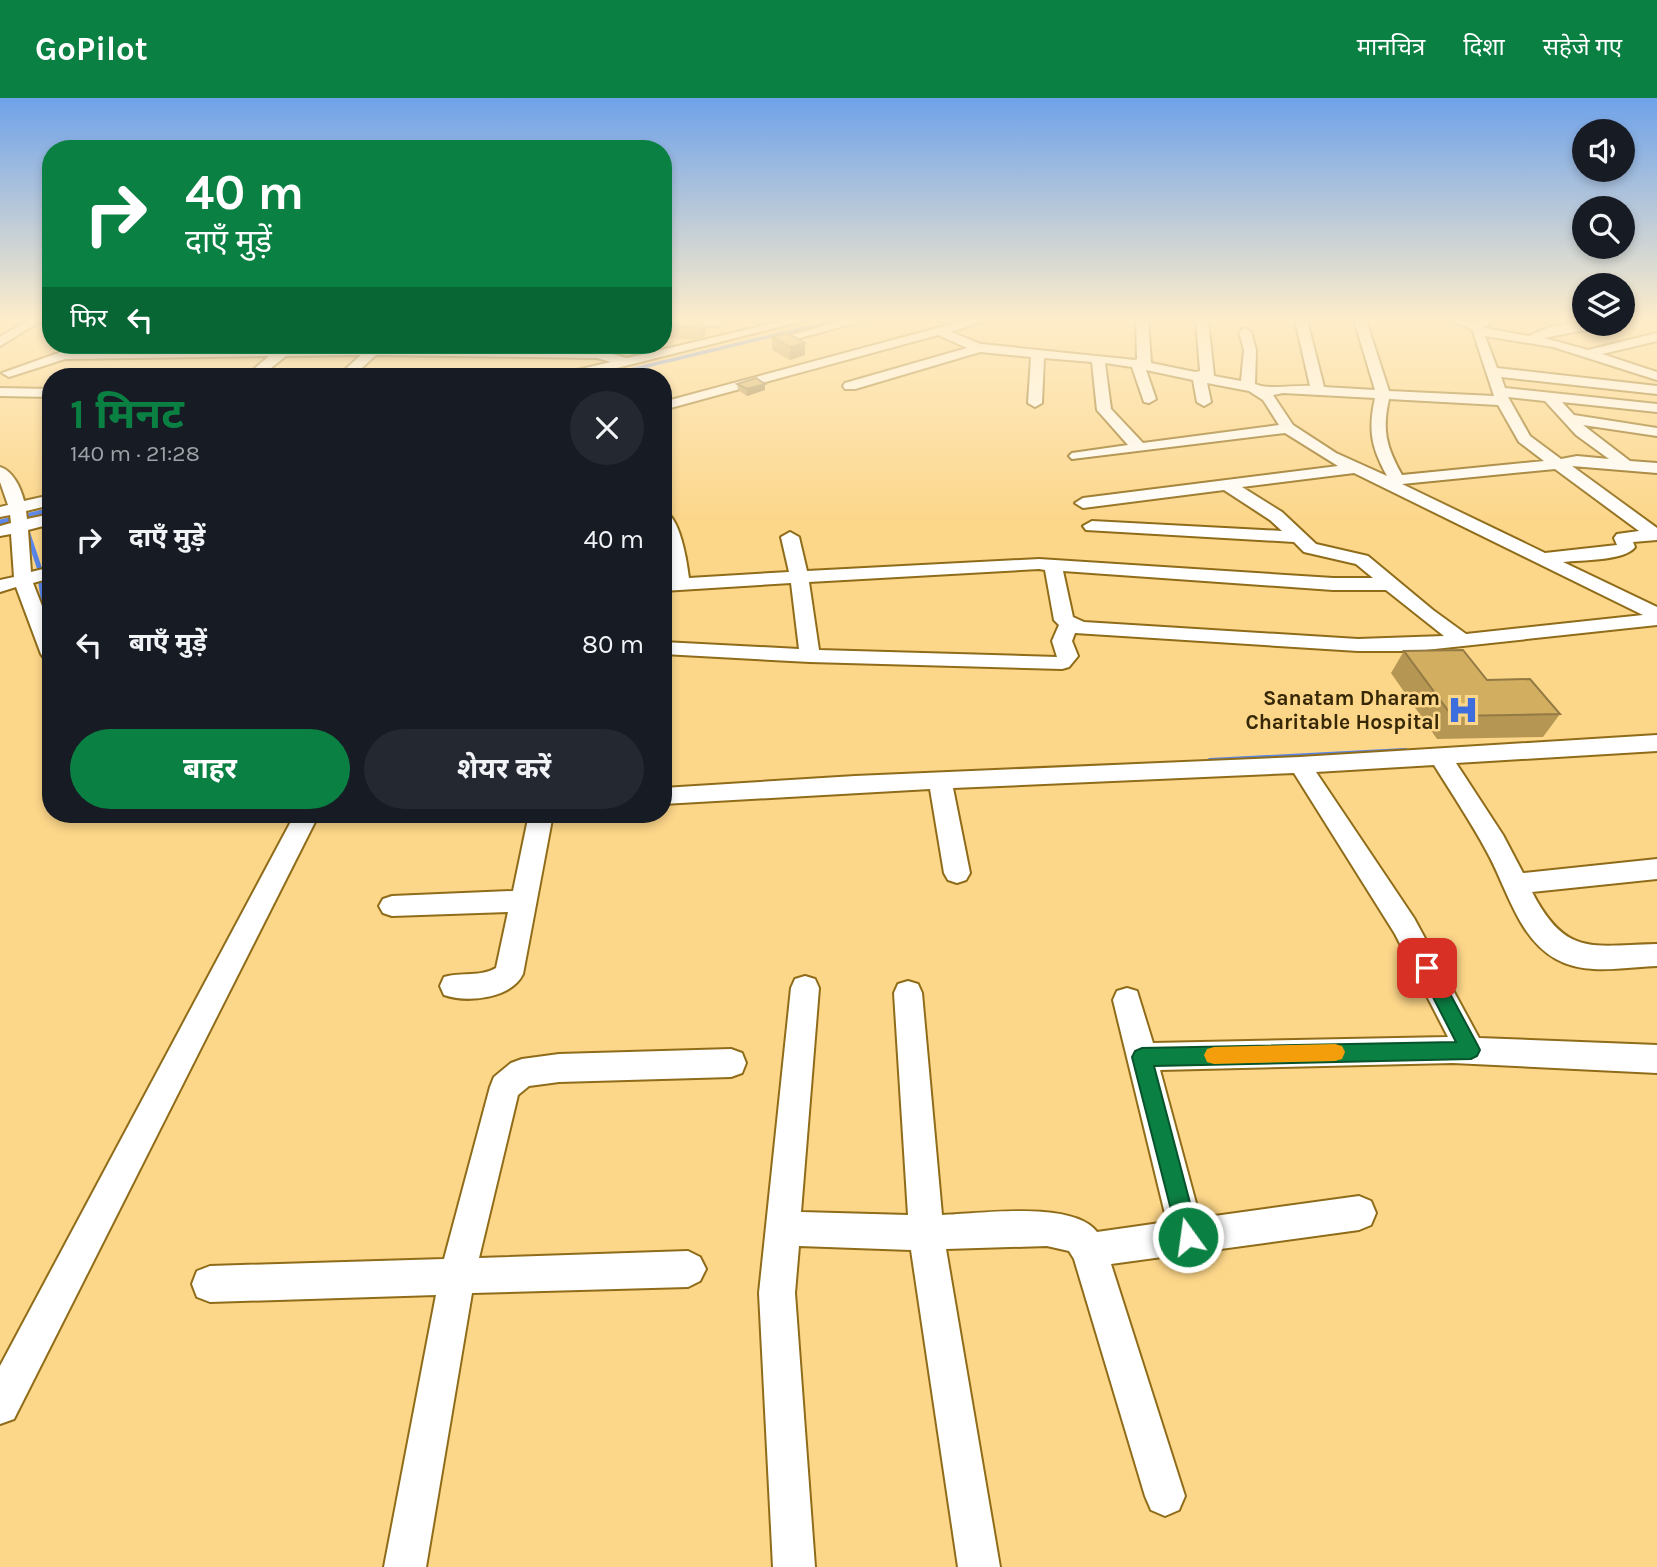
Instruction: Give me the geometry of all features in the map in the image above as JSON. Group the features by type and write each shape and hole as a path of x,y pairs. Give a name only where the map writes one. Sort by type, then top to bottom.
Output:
{"street":[{"path":"672,403 724,389"},
{"path":"1035,404 1036,389"},
{"path":"1102,389 1104,410 1140,448"},
{"path":"1147,389 1149,399"},
{"path":"1203,389 1204,402"},
{"path":"1254,389 1263,392 1288,428 1309,444 1356,468 1390,481 1656,615"},
{"path":"1263,392 1276,389 1502,396 1657,408"},
{"path":"1381,389 1378,437 1390,481"},
{"path":"1500,389 1524,439 1656,535"},
{"path":"0,392 42,393"},
{"path":"1550,398 1581,432 1657,484"},
{"path":"1569,419 1657,432"},
{"path":"1077,456 1288,428"},
{"path":"1390,481 1577,461 1657,468"},
{"path":"1083,503 1356,468"},
{"path":"0,472 9,480 23,580 42,630"},
{"path":"1229,486 1276,516 1296,537 1318,552 1353,556 1362,560 1388,584 1464,641"},
{"path":"14,520 42,505"},
{"path":"0,512 14,520 42,519"},
{"path":"1092,526 1296,537"},
{"path":"1545,558 1623,550 1626,547 1623,538 1656,535"},
{"path":"790,537 810,656"},
{"path":"1053,565 1064,620 1069,625 1080,628 1358,645 1416,645 1656,615"},
{"path":"672,584 1053,565 1333,584 1388,584"},
{"path":"0,586 42,575"},
{"path":"672,648 810,656 1062,663 1068,656 1062,641 1069,625"},
{"path":"672,795 940,780 1300,765 1657,743"},
{"path":"1440,756 1496,844 1540,926 1553,942 1582,957 1657,955"},
{"path":"1300,765 1405,926 1471,1050"},
{"path":"940,780 957,873"},
{"path":"0,1405 302,823"},
{"path":"454,986 494,983 509,974 539,823"},
{"path":"1516,884 1657,869"},
{"path":"392,906 524,901"},
{"path":"794,1567 777,1293 805,988"},
{"path":"908,993 926,1233 979,1567"},
{"path":"1127,1000 1188,1237"},
{"path":"1142,1057 1471,1050 1657,1059"},
{"path":"405,1567 458,1274 505,1087 522,1073 559,1068 730,1063"},
{"path":"1089,1250 1359,1213"},
{"path":"783,1228 926,1233 1063,1231 1081,1239 1089,1250 1165,1496"},
{"path":"210,1284 458,1274 688,1269"}],"building":[{"path":"1463,650 1487,680 1530,679 1560,714 1452,716 1404,651"}],"waterway":[{"path":"0,522 42,512"},
{"path":"26,528 39,567"},
{"path":"41,584 42,590"},
{"path":"1210,761 1405,751"}],"slow traffic":[{"path":"1214,1055 1335,1052"}],"place":[{"name":"Sanatam Dharam Charitable Hospital","path":"1463,710"}],"route":[{"path":"1188,1237 1142,1057 1471,1050 1427,968"}]}
